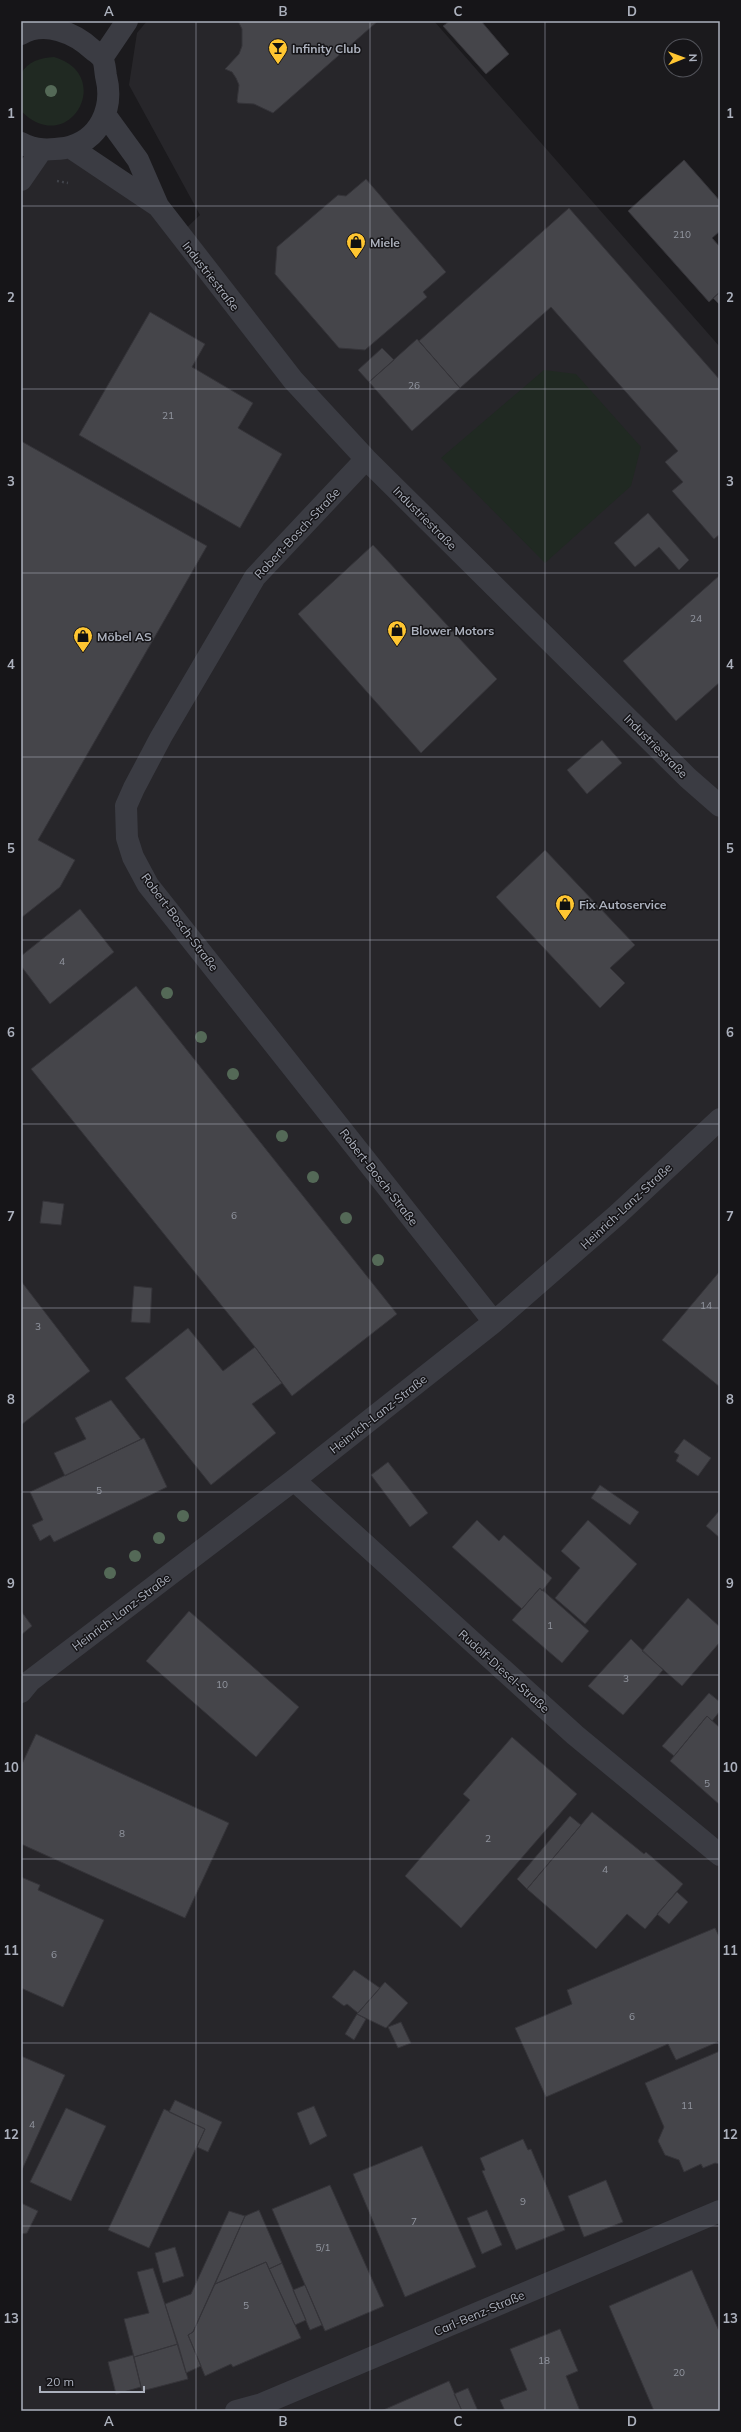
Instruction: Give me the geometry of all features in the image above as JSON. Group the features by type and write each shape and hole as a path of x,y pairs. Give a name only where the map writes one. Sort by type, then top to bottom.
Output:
{"street":[{"path":"102,58 128,21"},
{"path":"21,143 41,151 70,147 95,132 106,116 109,96 102,58 86,43 74,26 46,28 23,32"},
{"name":"Industriestraße","path":"106,116 138,160 158,206 294,380 366,459 688,778 720,806"},
{"name":"Industriestraße","path":"70,147 158,206"},
{"path":"21,180 41,151"},
{"name":"Robert-Bosch-Straße","path":"366,459 255,577 161,737 134,788 126,806 127,838 133,857 148,885 494,1322"},
{"name":"Heinrich-Lanz-Straße","path":"21,1692 30,1681 294,1480 494,1322 617,1215 720,1119"},
{"name":"Rudolf-Diesel-Straße","path":"294,1480 575,1735 720,1855"},
{"name":"Carl-Benz-Straße","path":"236,2411 262,2404 720,2211"}],"path":[{"path":"51,180 69,184"}],"shaded area":[{"path":"147,21 434,21 720,347 720,2411 21,2411 21,180 41,151 70,147 179,235 200,215 129,85 137,33"},
{"path":"54,57 72,66 82,80 83,95 79,109 69,120 55,125 39,123 21,111 21,74 31,63 44,58"},
{"path":"544,370 576,374 641,447 631,486 545,563 441,458"}],"building":[{"name":"Infinity Club","path":"238,21 378,21 273,113 254,104 238,103 237,101 239,85 232,72 225,69 239,54 242,46 242,29"},
{"path":"450,21 481,21 509,54 486,74 443,26"},
{"path":"684,160 720,201 720,231 712,238 720,247 720,292 709,302 628,211"},
{"name":"Miele","path":"366,179 446,272 423,292 427,297 365,350 339,348 275,274 277,247 338,195 346,196"},
{"path":"569,208 720,380 720,534 714,539 672,491 683,482 665,462 678,451 551,307 460,388 419,341"},
{"path":"720,292 720,305 713,298"},
{"path":"150,312 205,344 192,367 253,403 238,428 282,454 240,528 79,435"},
{"path":"417,339 460,388 412,431 369,382"},
{"path":"382,348 394,360 369,382 358,370"},
{"name":"Möbel AS","path":"21,441 207,546 38,840 75,860 60,887 21,918"},
{"path":"648,513 689,560 679,570 659,547 635,567 614,543"},
{"name":"Blower Motors","path":"373,545 497,679 421,753 298,614"},
{"path":"720,575 720,682 676,721 623,661"},
{"path":"602,740 622,763 587,794 567,770"},
{"name":"Fix Autoservice","path":"545,850 635,945 610,968 625,983 600,1008 496,897"},
{"path":"80,909 114,952 50,1004 21,966 21,956"},
{"path":"136,986 397,1314 292,1396 255,1347 31,1069"},
{"path":"43,1201 64,1204 61,1225 40,1223"},
{"path":"720,1271 720,1387 662,1340"},
{"path":"21,1281 90,1371 21,1425"},
{"path":"134,1286 152,1288 150,1323 131,1322"},
{"path":"188,1328 223,1371 255,1347 282,1383 252,1404 276,1433 211,1485 125,1378"},
{"path":"111,1400 141,1439 65,1476 54,1453 86,1439 75,1418"},
{"path":"144,1438 167,1487 54,1542 50,1535 40,1541 32,1525 43,1520 30,1492"},
{"path":"684,1439 711,1458 698,1476 676,1461 679,1455 674,1452"},
{"path":"388,1462 428,1513 410,1527 371,1475"},
{"path":"600,1485 639,1512 630,1525 591,1498"},
{"path":"720,1510 720,1538 706,1526"},
{"path":"477,1520 499,1541 504,1535 552,1578 542,1591 540,1588 522,1609 452,1547"},
{"path":"588,1520 637,1564 585,1624 555,1598 580,1568 561,1551"},
{"path":"540,1588 589,1631 562,1663 512,1620"},
{"path":"688,1598 720,1627 720,1642 682,1686 642,1651"},
{"path":"21,1611 32,1626 21,1635"},
{"path":"189,1611 299,1707 256,1757 146,1661"},
{"path":"631,1639 663,1670 623,1715 588,1686"},
{"path":"709,1693 720,1702 720,1711 712,1721 707,1716 674,1756 662,1746"},
{"path":"707,1716 720,1728 720,1805 670,1761"},
{"path":"36,1734 229,1823 185,1918 21,1844 21,1766"},
{"path":"512,1737 577,1794 461,1928 405,1876 470,1800 463,1794"},
{"path":"592,1812 644,1854 646,1852 683,1884 645,1929 627,1914 596,1949 527,1889"},
{"path":"570,1816 581,1825 527,1889 517,1879"},
{"path":"21,1877 40,1885 38,1890 104,1920 63,2007 21,1988"},
{"path":"677,1892 688,1902 669,1924 657,1914"},
{"path":"715,1928 720,1938 720,2041 676,2060 668,2044 546,2097 515,2028 572,2004 567,1990"},
{"path":"354,1970 380,1988 358,2013 347,2004 344,2006 332,1997"},
{"path":"385,1982 408,2003 386,2028 357,2014"},
{"path":"357,2014 366,2019 354,2040 345,2034"},
{"path":"401,2022 411,2043 398,2048 388,2027"},
{"path":"720,2051 720,2164 715,2163 703,2168 701,2164 684,2172 679,2160 665,2155 658,2141 664,2127 645,2083"},
{"path":"21,2056 65,2075 21,2172"},
{"path":"175,2100 222,2122 208,2152 197,2147 205,2129 169,2112"},
{"path":"314,2106 327,2136 310,2145 297,2113"},
{"path":"66,2108 106,2126 71,2201 30,2182"},
{"path":"164,2109 205,2129 149,2248 108,2230"},
{"path":"523,2139 528,2150 531,2149 565,2230 516,2250 482,2171 485,2170 480,2158"},
{"path":"422,2146 476,2267 405,2297 353,2174"},
{"path":"606,2180 623,2222 584,2237 568,2196"},
{"path":"330,2185 384,2306 325,2331 272,2209"},
{"path":"21,2203 38,2211 27,2233 21,2234"},
{"path":"259,2210 282,2263 269,2269 266,2262 215,2284 245,2216"},
{"path":"487,2210 502,2245 482,2254 467,2218"},
{"path":"229,2211 245,2216 193,2332 188,2335 201,2366 186,2373 165,2304 191,2294"},
{"path":"175,2247 184,2276 163,2283 155,2253"},
{"path":"266,2262 301,2338 233,2367 231,2364 205,2376 188,2335 193,2332 215,2284"},
{"path":"282,2263 306,2320 295,2325 269,2269"},
{"path":"153,2268 178,2344 134,2357 124,2319 149,2313 137,2272"},
{"path":"692,2270 720,2333 720,2411 654,2411 609,2306"},
{"path":"305,2285 322,2325 310,2330 293,2290"},
{"path":"560,2329 578,2371 566,2376 580,2411 505,2411 500,2400 527,2390 510,2349"},
{"path":"178,2344 188,2379 142,2391 134,2357"},
{"path":"133,2355 141,2387 116,2394 108,2362"},
{"path":"449,2381 462,2411 381,2411"},
{"path":"468,2388 478,2411 462,2411 454,2394"}],"place":[{"name":"Infinity Club","path":"278,65"},
{"name":"Miele","path":"356,259"},
{"name":"Blower Motors","path":"397,647"},
{"name":"Möbel AS","path":"83,653"},
{"name":"Fix Autoservice","path":"565,921"}]}
